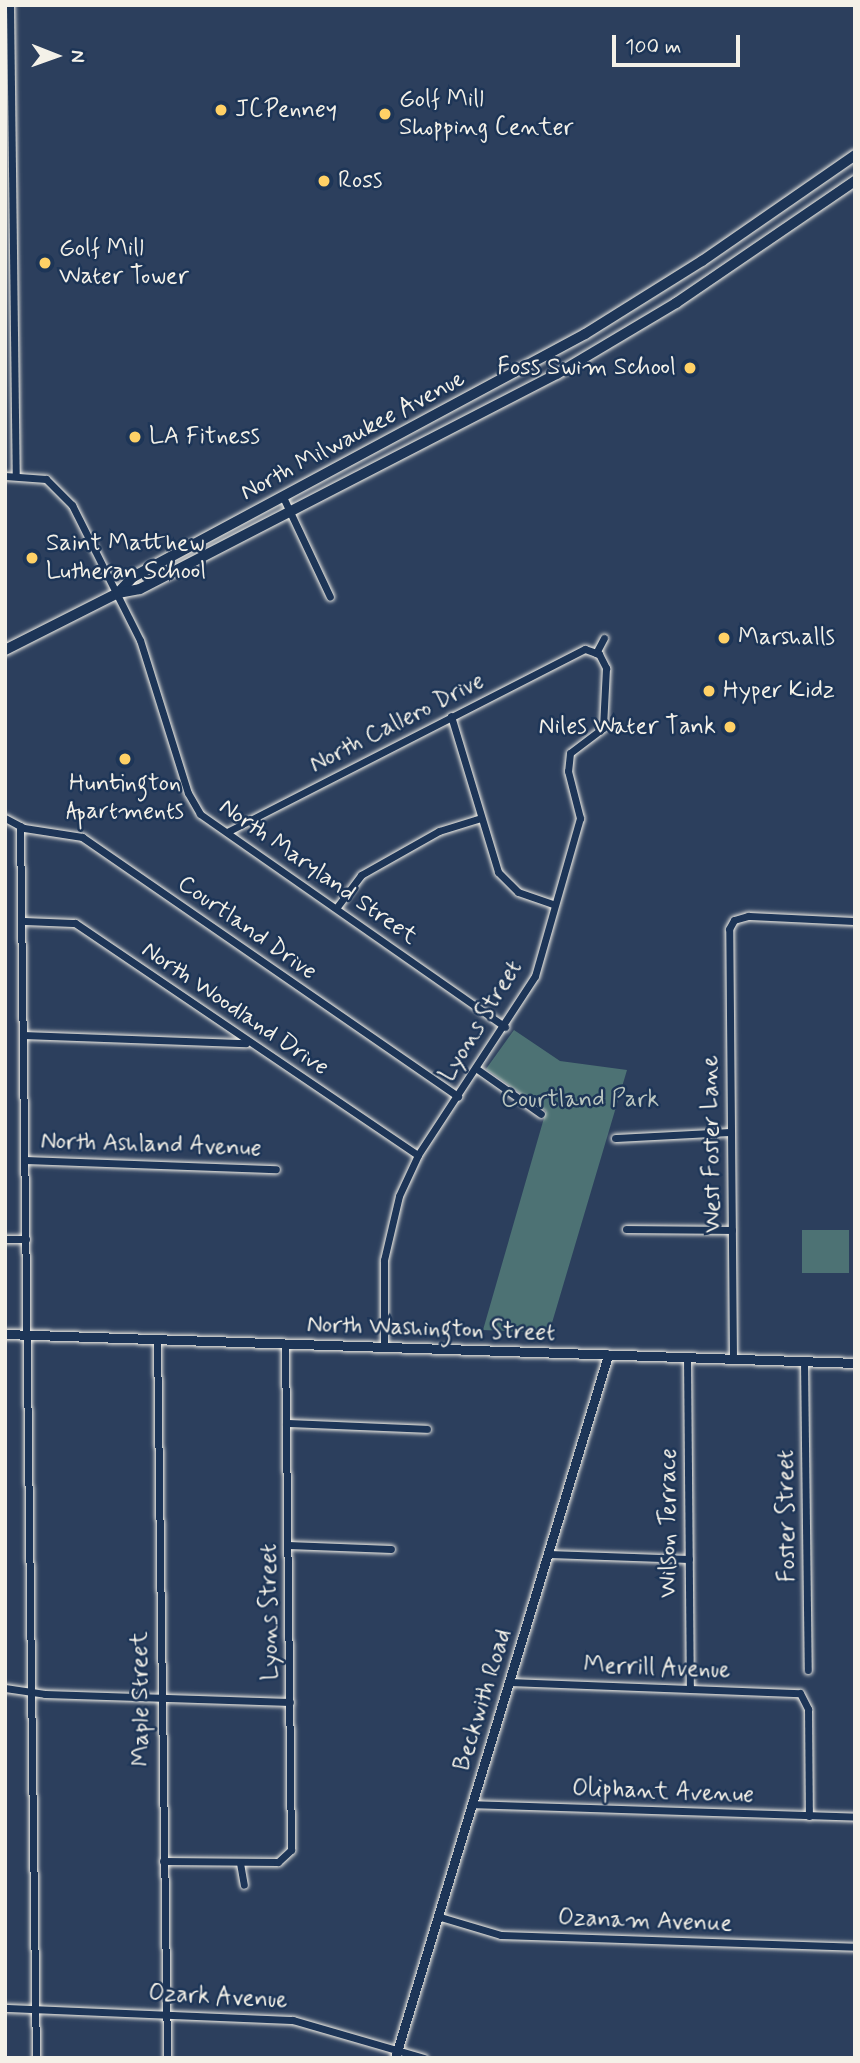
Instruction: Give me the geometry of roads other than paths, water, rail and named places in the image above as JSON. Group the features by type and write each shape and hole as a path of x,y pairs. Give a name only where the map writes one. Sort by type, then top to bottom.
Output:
{"main road":[{"name":"North Milwaukee Avenue","path":"118,593 133,578 595,328 855,155"},
{"name":"North Milwaukee Avenue","path":"5,650 118,593 140,589 596,351 855,181"}],"street":[{"path":"10,5 9,291 16,476"},
{"name":"North Maryland Street","path":"5,476 46,479 64,493 118,593 149,664 191,800 200,814 337,907 505,1027"},
{"path":"284,497 288,512 330,597"},
{"path":"596,653 604,638"},
{"name":"North Callero Drive","path":"227,832 585,649 596,653"},
{"name":"Lyons Street","path":"384,1347 386,1245 406,1177 505,1027 535,976 580,818 568,771 570,753 603,728 606,668 596,653"},
{"path":"451,716 481,818 504,882 555,905"},
{"name":"Courtland Drive","path":"5,818 20,825 82,837 458,1096"},
{"path":"337,907 361,874 439,831 481,818"},
{"path":"20,825 36,2058"},
{"name":"West Foster Lane","path":"733,1359 729,929 734,920 748,916 855,922"},
{"name":"North Woodland Drive","path":"22,921 75,923 418,1156"},
{"path":"23,1035 248,1043"},
{"path":"477,1069 541,1114"},
{"path":"615,1138 731,1132"},
{"name":"North Ashland Avenue","path":"24,1160 276,1169"},
{"path":"626,1229 732,1230"},
{"path":"5,1239 26,1239"},
{"name":"North Washington Street","path":"5,1334 855,1363"},
{"name":"Maple Street","path":"157,1339 167,2058"},
{"name":"Lyons Street","path":"240,1863 267,1863 286,1858 293,1841 285,1343"},
{"name":"Beckwith Road","path":"396,2054 608,1355"},
{"name":"Wilson Terrace","path":"687,1357 690,1688"},
{"name":"Foster Street","path":"804,1362 808,1670"},
{"path":"286,1423 427,1429"},
{"path":"288,1545 391,1549"},
{"path":"549,1553 689,1559"},
{"name":"Merrill Avenue","path":"509,1682 690,1688 804,1696 809,1816"},
{"path":"5,1689 290,1702"},
{"name":"Oliphant Avenue","path":"471,1804 855,1818"},
{"path":"163,1861 240,1863 244,1885"},
{"name":"Ozanam Avenue","path":"437,1916 501,1935 855,1947"},
{"name":"Ozark Avenue","path":"5,2007 293,2020 396,2054 424,2058"}],"place":[{"name":"JCPenney","path":"221,110"},
{"name":"Golf Mill Shopping Center","path":"385,114"},
{"name":"Ross","path":"324,181"},
{"name":"Golf Mill Water Tower","path":"45,263"},
{"name":"Foss Swim School","path":"690,368"},
{"name":"LA Fitness","path":"135,437"},
{"name":"Saint Matthew Lutheran School","path":"32,558"},
{"name":"Marshalls","path":"724,638"},
{"name":"Hyper Kidz","path":"709,691"},
{"name":"Niles Water Tank","path":"730,727"},
{"name":"Huntington Apartments","path":"125,759"}],"park label":[{"name":"Courtland Park","path":"580,1100"}]}
